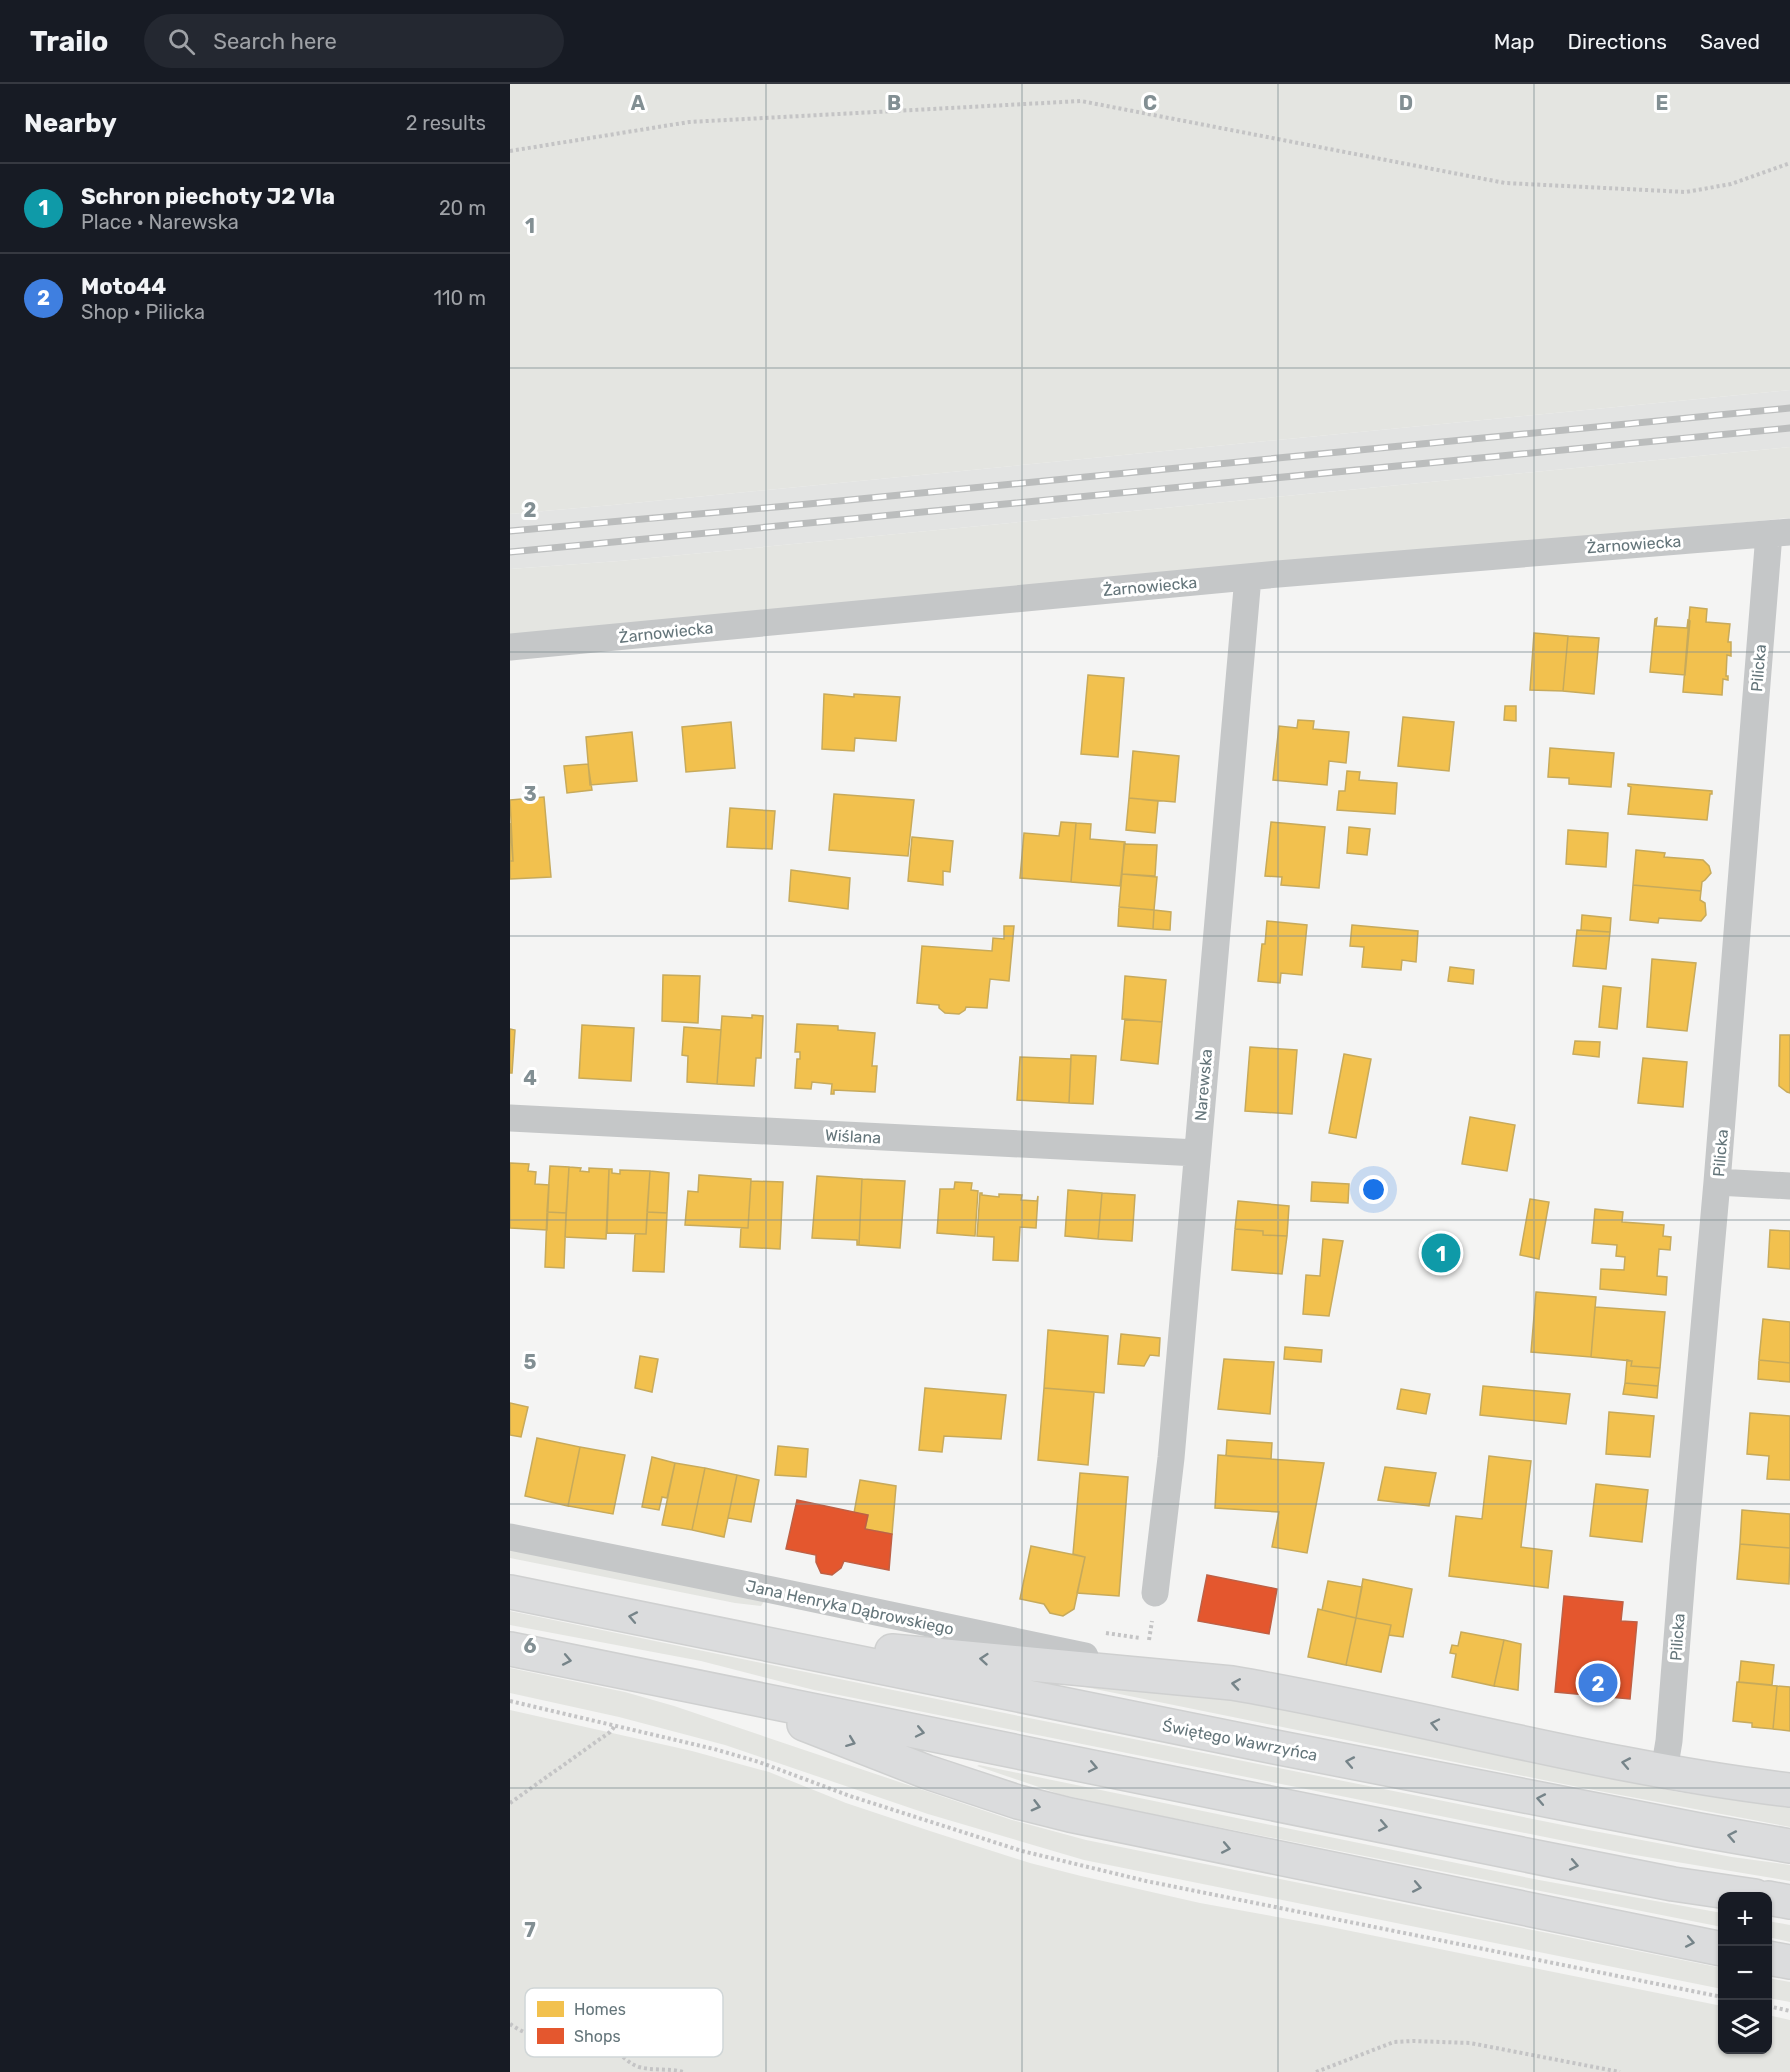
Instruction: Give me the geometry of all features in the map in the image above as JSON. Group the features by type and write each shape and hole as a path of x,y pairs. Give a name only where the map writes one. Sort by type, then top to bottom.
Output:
{"main road":[{"path":"510,1592 690,1628 919,1654 1189,1677 1283,1692 1664,1771 1790,1790"},
{"name":"Świętego Wawrzyńca","path":"690,1628 1275,1747 1790,1846"},
{"path":"510,1649 1556,1861 1673,1884 1728,1892"},
{"path":"719,1690 927,1772 1018,1802 1060,1813 1718,1948"},
{"path":"1772,1899 1790,1902"},
{"path":"1772,1959 1790,1962"}],"street":[{"name":"Żarnowiecka","path":"510,647 1248,577 1779,533"},
{"name":"Pilicka","path":"1664,1771 1669,1741 1717,1182 1779,533"},
{"name":"Narewska","path":"1155,1593 1171,1458 1248,577"},
{"name":"Wiślana","path":"510,1118 1197,1153"},
{"path":"1717,1182 1790,1186"},
{"name":"Jana Henryka Dąbrowskiego","path":"510,1537 1189,1677"}],"path":[{"path":"510,151 689,122 1081,101 1505,183 1686,192 1731,184 1790,163"},
{"path":"510,1803 610,1732 616,1725"},
{"path":"1772,2007 1790,2011"},
{"path":"510,2024 525,2031"},
{"path":"1316,2072 1394,2042 1413,2041 1470,2043 1620,2072"},
{"path":"624,2057 640,2068 674,2069 683,2072"}],"shaded area":[{"path":"510,84 1790,84 1790,390 510,514"},
{"path":"1790,390 1790,447 619,561 510,569 510,514"},
{"path":"1790,447 1790,518 510,637 510,569 619,561"},
{"path":"510,1546 767,1597 761,1606 735,1603 510,1558"},
{"path":"510,1611 1583,1829 1732,1857 1790,1865 1790,1881 1629,1854 814,1690 701,1661 510,1625"},
{"path":"510,1668 625,1692 674,1706 1012,1820 1086,1840 1718,1967 1718,1988 1084,1860 928,1814 725,1745 619,1717 510,1693"},
{"path":"1031,1676 1167,1686 1364,1725 1678,1792 1790,1808 1790,1827 1583,1788"},
{"path":"510,1710 692,1751 769,1772 846,1803 930,1831 1030,1863 1081,1876 1200,1903 1321,1925 1718,2005 1718,2054 1772,2054 1772,2016 1790,2020 1790,2072 510,2072"},
{"path":"977,1766 1539,1880 1718,1912 1718,1926 1117,1807 1059,1794"},
{"path":"1772,1922 1790,1925 1790,1942 1772,1938"},
{"path":"1772,1979 1790,1982 1790,2002 1772,1999"}],"building: Homes":[{"path":"1690,607 1707,609 1706,622 1730,624 1728,642 1731,642 1731,656 1727,655 1726,676 1728,680 1723,679 1722,695 1683,692"},
{"path":"1657,618 1656,626 1687,628 1688,620 1690,621 1685,675 1650,672 1655,619"},
{"path":"1534,633 1568,636 1563,691 1530,690"},
{"path":"1568,636 1599,638 1594,694 1563,691"},
{"path":"1088,675 1124,678 1118,757 1081,754"},
{"path":"824,694 854,697 854,694 900,697 896,741 855,738 854,751 822,749"},
{"path":"1505,706 1516,706 1516,721 1504,720"},
{"path":"1403,717 1454,722 1449,771 1398,766"},
{"path":"1298,720 1314,721 1313,729 1349,732 1346,763 1329,761 1327,785 1273,780 1279,726 1297,728"},
{"path":"731,722 735,768 686,772 682,727"},
{"path":"632,732 637,781 590,785 586,737"},
{"path":"1550,748 1614,753 1611,787 1569,784 1569,778 1548,777"},
{"path":"1133,751 1179,756 1175,802 1129,798"},
{"path":"588,764 592,790 567,793 564,766"},
{"path":"1347,771 1360,772 1359,780 1397,783 1395,814 1337,810 1339,791 1345,791"},
{"path":"1628,784 1712,791 1707,820 1628,814 1631,787"},
{"path":"834,794 914,800 908,856 829,850"},
{"path":"544,797 551,877 510,879 510,861 513,861 510,800"},
{"path":"1129,798 1158,801 1155,833 1126,830"},
{"path":"730,808 775,811 772,849 727,847"},
{"path":"1061,822 1076,823 1071,882 1020,878 1024,833 1059,836"},
{"path":"1271,822 1325,827 1319,888 1281,885 1282,877 1265,876"},
{"path":"510,823 513,861 510,861"},
{"path":"1076,823 1091,824 1090,839 1125,842 1120,886 1071,882"},
{"path":"1349,827 1370,829 1367,855 1347,853"},
{"path":"1568,830 1608,833 1606,867 1566,864"},
{"path":"912,837 953,841 950,872 943,871 943,885 908,881"},
{"path":"1124,844 1157,845 1155,876 1122,874"},
{"path":"1636,850 1665,853 1664,857 1703,860 1709,866 1711,873 1702,882 1701,891 1633,885"},
{"path":"791,870 850,878 848,909 789,901"},
{"path":"1122,874 1157,877 1154,910 1119,907"},
{"path":"1633,885 1701,891 1700,900 1705,903 1706,915 1701,921 1659,918 1658,923 1630,920"},
{"path":"1119,907 1154,910 1153,929 1118,926"},
{"path":"1154,910 1171,912 1170,930 1153,929"},
{"path":"1582,915 1611,918 1610,932 1581,930"},
{"path":"1267,921 1307,925 1302,975 1281,973 1280,983 1258,981"},
{"path":"1352,925 1418,931 1416,962 1402,960 1401,970 1362,967 1364,947 1350,946"},
{"path":"1004,926 1014,926 1009,981 990,979 987,1008 966,1007 959,1014 945,1013 939,1005 917,1003 922,946 992,951 993,938 1004,939"},
{"path":"1577,930 1610,932 1606,969 1573,966"},
{"path":"1652,959 1696,963 1687,1031 1647,1027"},
{"path":"1450,967 1474,970 1473,984 1448,981"},
{"path":"663,975 700,976 698,1023 662,1021"},
{"path":"1125,976 1166,980 1162,1022 1122,1019"},
{"path":"1603,986 1621,988 1617,1029 1599,1027"},
{"path":"752,1015 763,1016 761,1058 756,1058 754,1086 717,1084 722,1016 752,1018"},
{"path":"1125,1019 1162,1022 1158,1064 1121,1060"},
{"path":"797,1024 838,1026 838,1030 875,1033 872,1066 877,1066 875,1092 834,1090 834,1094 831,1094 832,1084 812,1082 811,1089 795,1088 797,1059 800,1059 800,1052 795,1052"},
{"path":"582,1025 634,1028 631,1081 579,1078"},
{"path":"684,1027 721,1030 717,1084 687,1082 688,1056 682,1055"},
{"path":"510,1029 515,1030 512,1073 510,1073"},
{"path":"1780,1035 1790,1035 1790,1093 1779,1086"},
{"path":"1575,1041 1600,1042 1599,1057 1573,1054"},
{"path":"1250,1047 1297,1050 1292,1114 1245,1111"},
{"path":"1344,1054 1371,1059 1356,1138 1329,1133"},
{"path":"1071,1055 1096,1056 1093,1104 1069,1103"},
{"path":"1020,1057 1071,1059 1069,1103 1017,1100"},
{"path":"1643,1058 1687,1062 1683,1107 1638,1103"},
{"path":"1470,1117 1515,1125 1507,1171 1462,1164"},
{"path":"510,1163 529,1164 528,1171 536,1172 535,1184 549,1185 547,1230 510,1228"},
{"path":"550,1166 569,1167 566,1213 547,1212"},
{"path":"569,1167 581,1168 580,1171 589,1172 589,1168 609,1169 606,1239 565,1237"},
{"path":"609,1169 612,1169 612,1173 620,1174 620,1170 650,1171 646,1234 607,1233"},
{"path":"650,1171 669,1173 667,1213 647,1212"},
{"path":"699,1175 751,1179 748,1228 685,1225 688,1191 698,1192"},
{"path":"817,1176 862,1179 859,1245 857,1245 857,1240 812,1238"},
{"path":"862,1179 905,1181 900,1248 859,1245"},
{"path":"751,1181 783,1182 780,1249 740,1247 741,1228 748,1228"},
{"path":"955,1182 972,1183 971,1190 978,1191 975,1236 937,1233 940,1189 954,1189"},
{"path":"1312,1182 1349,1184 1348,1203 1311,1201"},
{"path":"1068,1190 1102,1193 1098,1239 1065,1236"},
{"path":"980,1193 999,1197 999,1194 1022,1195 1021,1200 1037,1201 1038,1196 1036,1228 1020,1227 1018,1261 993,1260 994,1237 977,1236"},
{"path":"1102,1193 1135,1195 1132,1241 1098,1239"},
{"path":"1530,1199 1549,1202 1539,1259 1520,1255"},
{"path":"1238,1201 1289,1206 1287,1236 1263,1235 1263,1231 1235,1229"},
{"path":"1595,1209 1623,1212 1622,1222 1664,1225 1663,1236 1671,1237 1670,1250 1659,1249 1657,1276 1667,1277 1666,1295 1600,1289 1601,1269 1624,1270 1625,1257 1616,1256 1617,1245 1592,1243"},
{"path":"547,1212 566,1213 564,1268 545,1267"},
{"path":"647,1212 667,1213 664,1272 633,1271 635,1234 646,1234"},
{"path":"1235,1229 1263,1231 1263,1235 1287,1236 1282,1274 1232,1270"},
{"path":"1770,1230 1790,1231 1790,1269 1768,1267"},
{"path":"1323,1239 1343,1241 1329,1316 1303,1314 1306,1275 1320,1276"},
{"path":"1536,1292 1596,1297 1591,1357 1531,1352"},
{"path":"1595,1307 1665,1312 1660,1368 1631,1366 1632,1361 1591,1357"},
{"path":"1763,1319 1790,1322 1790,1363 1759,1360"},
{"path":"1048,1330 1108,1336 1104,1393 1044,1388"},
{"path":"1121,1334 1160,1338 1159,1356 1150,1355 1144,1366 1118,1364"},
{"path":"1285,1347 1322,1350 1321,1362 1284,1359"},
{"path":"640,1356 658,1359 652,1392 635,1388"},
{"path":"1224,1359 1274,1362 1270,1414 1218,1409"},
{"path":"1627,1360 1632,1361 1631,1366 1660,1368 1658,1386 1625,1383"},
{"path":"1759,1360 1790,1363 1790,1382 1758,1379"},
{"path":"1625,1383 1658,1386 1657,1398 1623,1394"},
{"path":"1483,1386 1570,1394 1566,1424 1480,1415"},
{"path":"925,1388 1006,1395 1001,1439 944,1436 942,1452 919,1450"},
{"path":"1044,1388 1094,1392 1088,1465 1038,1460"},
{"path":"1401,1389 1430,1394 1426,1414 1397,1409"},
{"path":"510,1403 528,1407 521,1437 510,1435"},
{"path":"1609,1412 1654,1416 1650,1457 1606,1454"},
{"path":"1750,1413 1790,1416 1790,1480 1767,1479 1769,1456 1747,1454"},
{"path":"537,1438 580,1447 568,1506 525,1496"},
{"path":"1227,1440 1272,1443 1271,1459 1226,1456"},
{"path":"778,1446 808,1449 806,1477 775,1475"},
{"path":"580,1447 625,1455 613,1514 568,1506"},
{"path":"1218,1455 1324,1463 1307,1553 1272,1547 1279,1512 1215,1508"},
{"path":"1489,1456 1531,1461 1521,1547 1552,1551 1548,1588 1449,1576 1456,1516 1482,1519"},
{"path":"652,1457 675,1463 667,1498 662,1497 659,1510 642,1507"},
{"path":"675,1463 705,1468 692,1530 662,1525"},
{"path":"1385,1467 1436,1473 1429,1506 1378,1500"},
{"path":"705,1468 737,1475 724,1537 692,1530"},
{"path":"1080,1473 1128,1477 1119,1596 1077,1593 1085,1557 1073,1554"},
{"path":"737,1475 759,1480 751,1522 728,1518"},
{"path":"860,1480 896,1486 892,1534 865,1529 868,1515 854,1513"},
{"path":"1596,1484 1648,1490 1642,1542 1590,1536"},
{"path":"1742,1510 1790,1514 1790,1548 1740,1544"},
{"path":"1740,1544 1790,1548 1789,1584 1737,1579"},
{"path":"1031,1546 1085,1557 1074,1609 1063,1616 1050,1613 1044,1604 1020,1599"},
{"path":"1363,1579 1412,1589 1403,1637 1389,1635 1391,1625 1356,1618"},
{"path":"1328,1581 1362,1587 1356,1618 1322,1610"},
{"path":"1318,1609 1356,1618 1346,1665 1308,1657"},
{"path":"1356,1618 1391,1625 1381,1672 1346,1665"},
{"path":"1461,1632 1504,1640 1494,1686 1452,1677 1456,1654 1450,1653 1452,1645 1458,1646"},
{"path":"1504,1640 1521,1644 1518,1690 1494,1686"},
{"path":"1741,1661 1774,1665 1772,1685 1739,1682"},
{"path":"1737,1682 1777,1686 1773,1729 1752,1727 1752,1723 1733,1721"},
{"path":"1777,1686 1790,1687 1790,1731 1773,1729"}],"building: Shops":[{"path":"797,1500 868,1515 865,1529 892,1534 889,1570 844,1561 841,1568 832,1575 821,1573 816,1562 816,1555 786,1549"},
{"path":"1207,1575 1277,1589 1269,1634 1198,1621"},
{"path":"1564,1596 1623,1602 1621,1621 1637,1622 1630,1699 1555,1692"}],"railway":[{"path":"510,531 1790,408"},
{"path":"510,552 1790,428"}],"place":[{"name":"Schron piechoty J2 VIa","path":"1441,1253"},
{"name":"Moto44","path":"1598,1683"}]}
